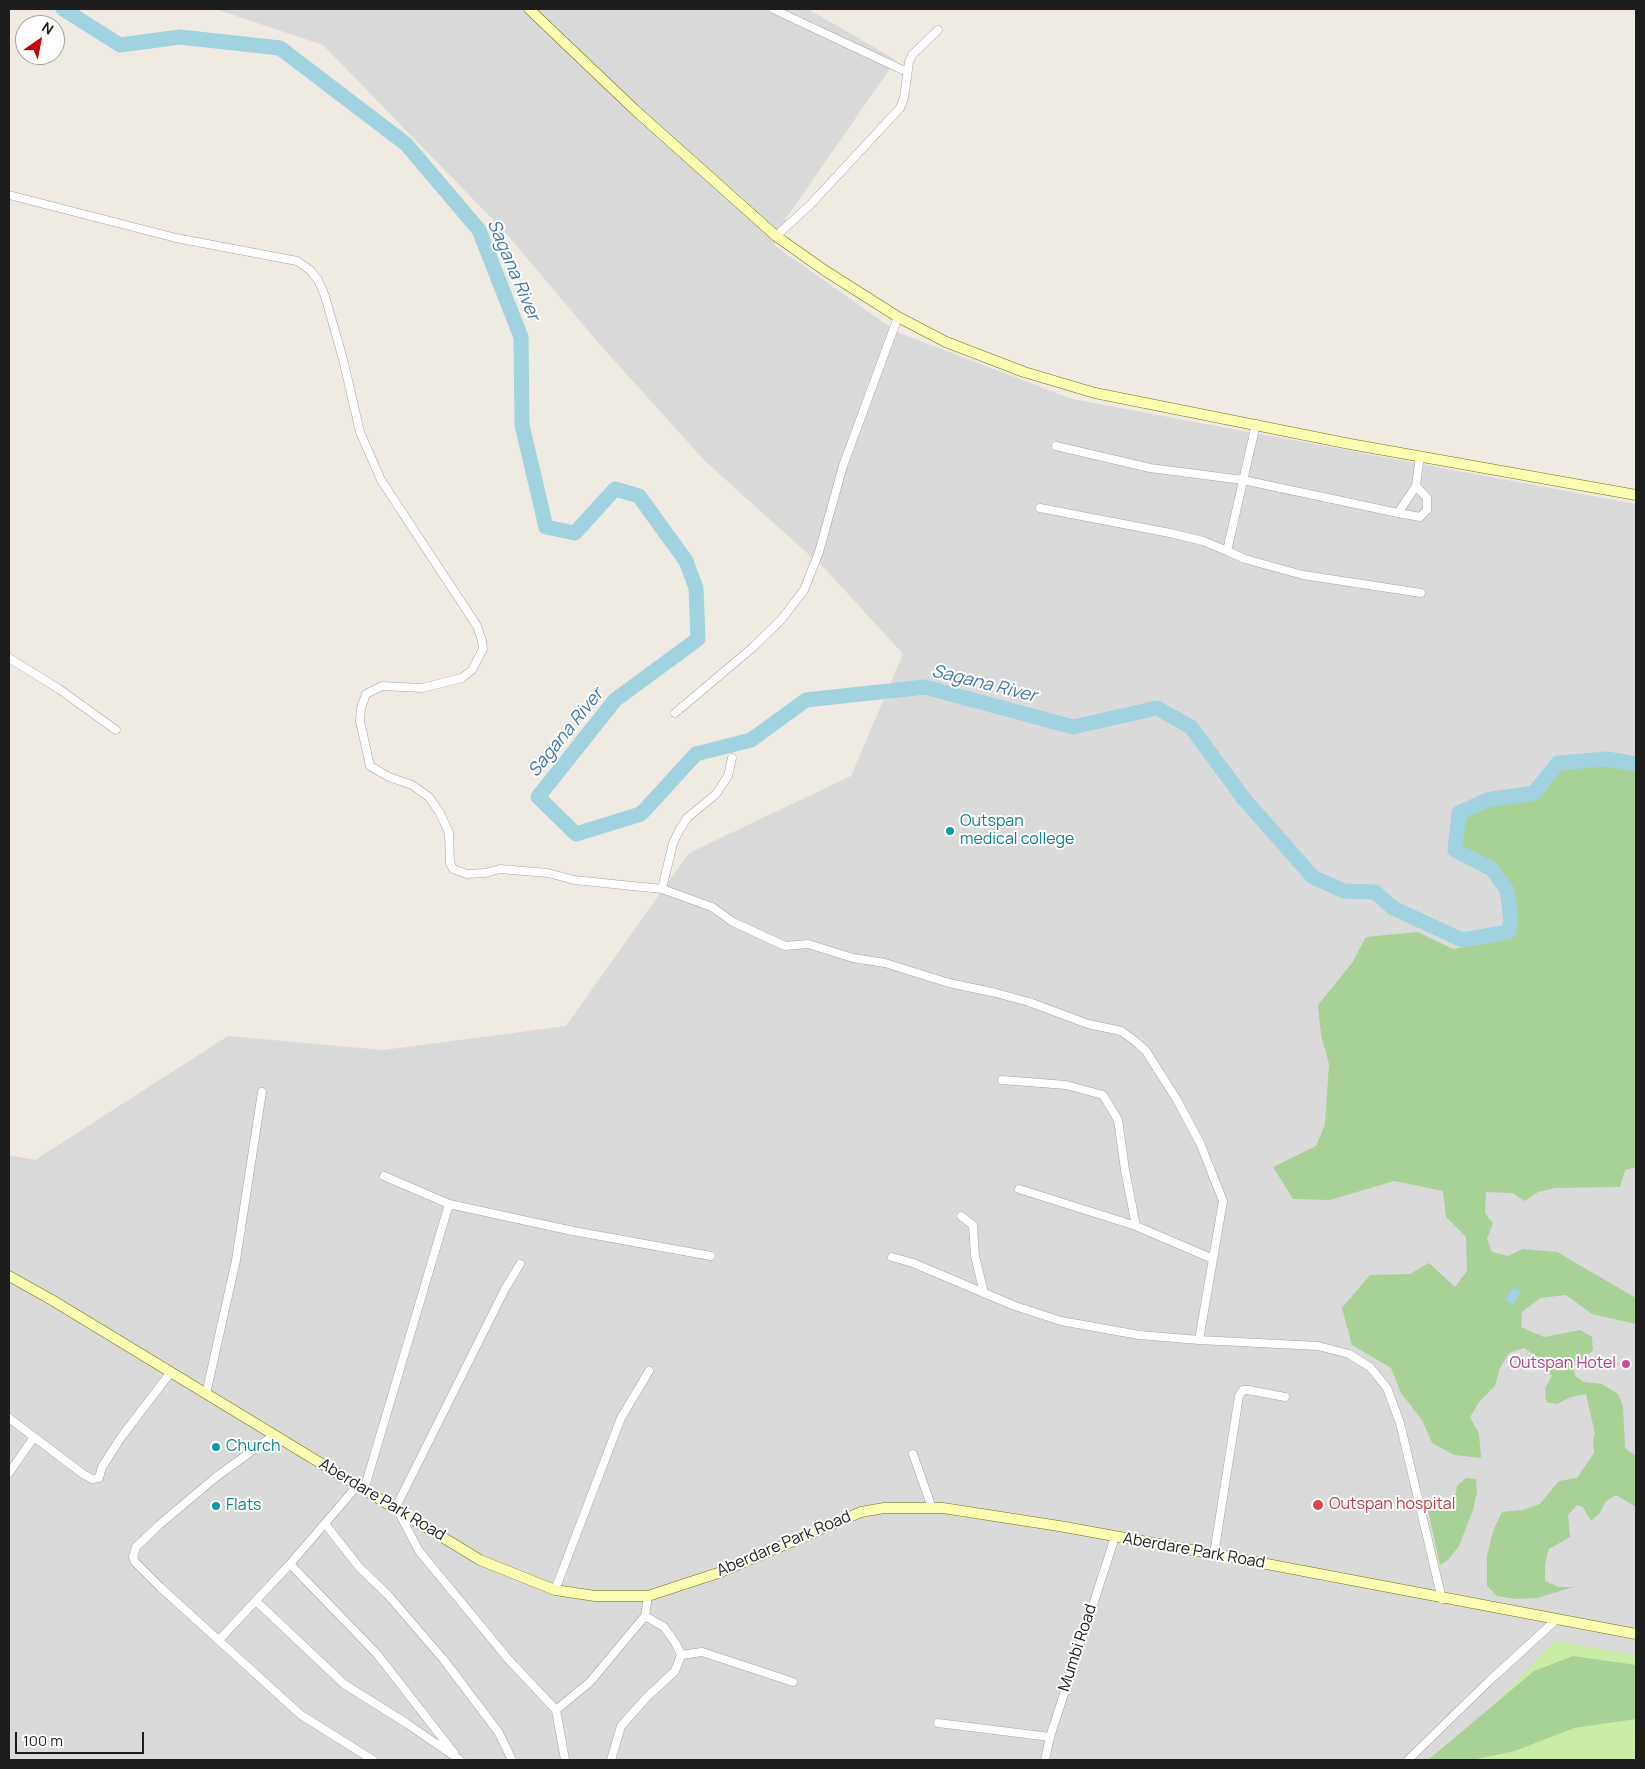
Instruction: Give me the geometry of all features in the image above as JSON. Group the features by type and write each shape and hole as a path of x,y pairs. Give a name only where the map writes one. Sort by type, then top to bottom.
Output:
{"street":[{"path":"529,9 635,110 776,236 824,270 898,317 946,342 1062,384 1140,403 1420,456 1636,494"},
{"path":"773,9 907,72"},
{"path":"776,236 810,205 900,108 904,98 907,72 912,55 938,30"},
{"path":"9,195 176,238 297,261 310,270 318,280 325,296 343,358 360,432 381,480 477,626 482,641 483,649 472,670 462,678 422,688 382,686 366,694 360,721 370,766 389,777 412,785 429,797 440,813 449,833 450,863 454,869 466,874 485,873 500,869 548,873 574,880 662,889 712,907 733,922 785,946 808,944 852,958 885,963 949,983 1004,995 1029,1002 1060,1015 1120,1032 1135,1041 1146,1051 1177,1100 1200,1143 1223,1201 1200,1340"},
{"path":"675,713 751,649 781,620 804,590 818,552 843,466 898,317"},
{"path":"1227,551 1256,424"},
{"path":"1056,446 1150,468 1243,480 1420,517 1428,510 1427,498 1416,486"},
{"path":"1398,513 1416,486 1420,456"},
{"path":"1040,508 1203,541 1244,559 1303,575 1421,593"},
{"path":"9,658 59,689 116,730"},
{"path":"662,889 673,842 687,818 716,794 728,776 732,758"},
{"path":"1002,1080 1066,1085 1103,1095 1118,1120 1136,1226"},
{"path":"206,1394 236,1260 262,1092"},
{"path":"384,1176 449,1204 573,1231 711,1256"},
{"path":"1019,1188 1136,1226 1214,1259"},
{"path":"219,1640 361,1488 449,1204"},
{"path":"961,1216 973,1225 975,1256 984,1293"},
{"path":"892,1257 913,1263 1043,1315 1098,1329 1200,1340 1318,1346 1350,1354 1370,1367 1387,1388 1400,1423 1442,1599"},
{"path":"520,1264 505,1289 396,1507 419,1550 510,1660 556,1710 565,1760"},
{"name":"Aberdare Park Road","path":"9,1276 172,1372 361,1488 396,1507 480,1560 555,1590 595,1596 648,1596 712,1575 861,1512 884,1508 932,1508 984,1514 1214,1554 1442,1599 1636,1634"},
{"path":"555,1590 621,1418 648,1371"},
{"path":"9,1418 83,1474 92,1479 99,1478 102,1466 122,1436 172,1372"},
{"path":"1214,1554 1240,1396 1243,1390 1248,1390 1285,1397"},
{"path":"274,1435 209,1483 159,1525 133,1552 135,1562 302,1715 373,1760"},
{"path":"9,1473 34,1437"},
{"path":"913,1454 932,1508"},
{"path":"326,1525 359,1567 388,1595 450,1666 499,1734 512,1760"},
{"name":"Mumbi Road","path":"1045,1760 1050,1737 1115,1537"},
{"path":"290,1564 377,1654 459,1760"},
{"path":"556,1710 590,1682 645,1616 648,1596"},
{"path":"256,1602 344,1684 406,1723 459,1760"},
{"path":"611,1760 621,1726 647,1697 675,1671 681,1656 676,1644 664,1628 645,1616"},
{"path":"1408,1760 1488,1682 1557,1619"},
{"path":"681,1656 702,1652 792,1682"},
{"path":"938,1723 1050,1737"}],"shaded area":[{"path":"215,9 808,9 896,60 787,217 774,245 897,332 1072,399 1636,504 1636,1760 9,1760 9,1155 35,1160 228,1036 383,1050 566,1026 689,853 851,776 903,654 827,571 705,461 602,347 503,230 323,45"}],"green space":[{"path":"1607,759 1636,764 1636,1167 1625,1170 1620,1187 1555,1188 1538,1192 1525,1201 1512,1193 1486,1192 1485,1213 1493,1223 1487,1239 1492,1252 1508,1256 1523,1249 1557,1252 1636,1298 1636,1324 1592,1314 1566,1295 1540,1298 1522,1312 1521,1327 1544,1337 1580,1330 1592,1337 1593,1350 1574,1367 1575,1376 1584,1382 1602,1384 1618,1394 1623,1406 1625,1448 1636,1456 1636,1507 1616,1495 1606,1501 1600,1513 1591,1521 1583,1507 1577,1505 1568,1515 1570,1537 1549,1549 1545,1564 1545,1581 1559,1587 1573,1587 1537,1598 1516,1599 1497,1596 1487,1586 1487,1556 1493,1531 1502,1512 1523,1510 1540,1504 1559,1481 1577,1478 1594,1453 1593,1441 1595,1434 1586,1394 1571,1397 1557,1404 1546,1402 1545,1388 1552,1376 1538,1357 1524,1348 1509,1353 1500,1368 1495,1386 1479,1402 1470,1417 1479,1434 1481,1458 1454,1455 1432,1443 1422,1420 1401,1393 1391,1368 1352,1345 1342,1308 1370,1275 1410,1274 1429,1263 1455,1287 1467,1271 1466,1237 1446,1217 1443,1191 1394,1181 1330,1200 1293,1199 1273,1167 1316,1146 1325,1124 1329,1064 1321,1035 1318,1005 1352,963 1366,937 1418,932 1453,949 1490,943 1508,932 1511,921 1507,890 1492,869 1455,850 1459,813 1487,800 1534,793 1558,763"},
{"path":"1466,1478 1476,1479 1477,1492 1473,1510 1459,1546 1448,1560 1440,1565 1426,1501 1434,1498 1444,1501 1448,1509 1455,1498 1457,1486"},
{"path":"1554,1641 1636,1655 1636,1760 1442,1760"},
{"path":"1573,1656 1636,1665 1636,1719 1574,1728 1515,1751 1471,1760 1428,1760 1534,1671"}],"water":[{"path":"1513,1287 1521,1292 1513,1305 1505,1300"}],"waterway":[{"name":"Sagana River","path":"63,9 120,45 180,37 280,48 406,144 479,230 521,337 522,425 546,527 575,533 615,489 639,496 686,561 696,588 698,639 615,700 538,797 576,834 641,814 696,754 751,740 806,700 925,687 1073,727 1157,708 1191,727 1244,799 1313,877 1344,891 1375,892 1393,908 1462,940 1508,932 1511,921 1507,890 1492,869 1455,850 1459,813 1487,800 1534,793 1558,763 1607,759 1636,764"}],"place":[{"name":"Outspan medical college","path":"950,831"},
{"name":"Outspan Hotel","path":"1626,1364"},
{"name":"Church","path":"216,1447"},
{"name":"Outspan hospital","path":"1318,1505"},
{"name":"Flats","path":"216,1506"}]}
